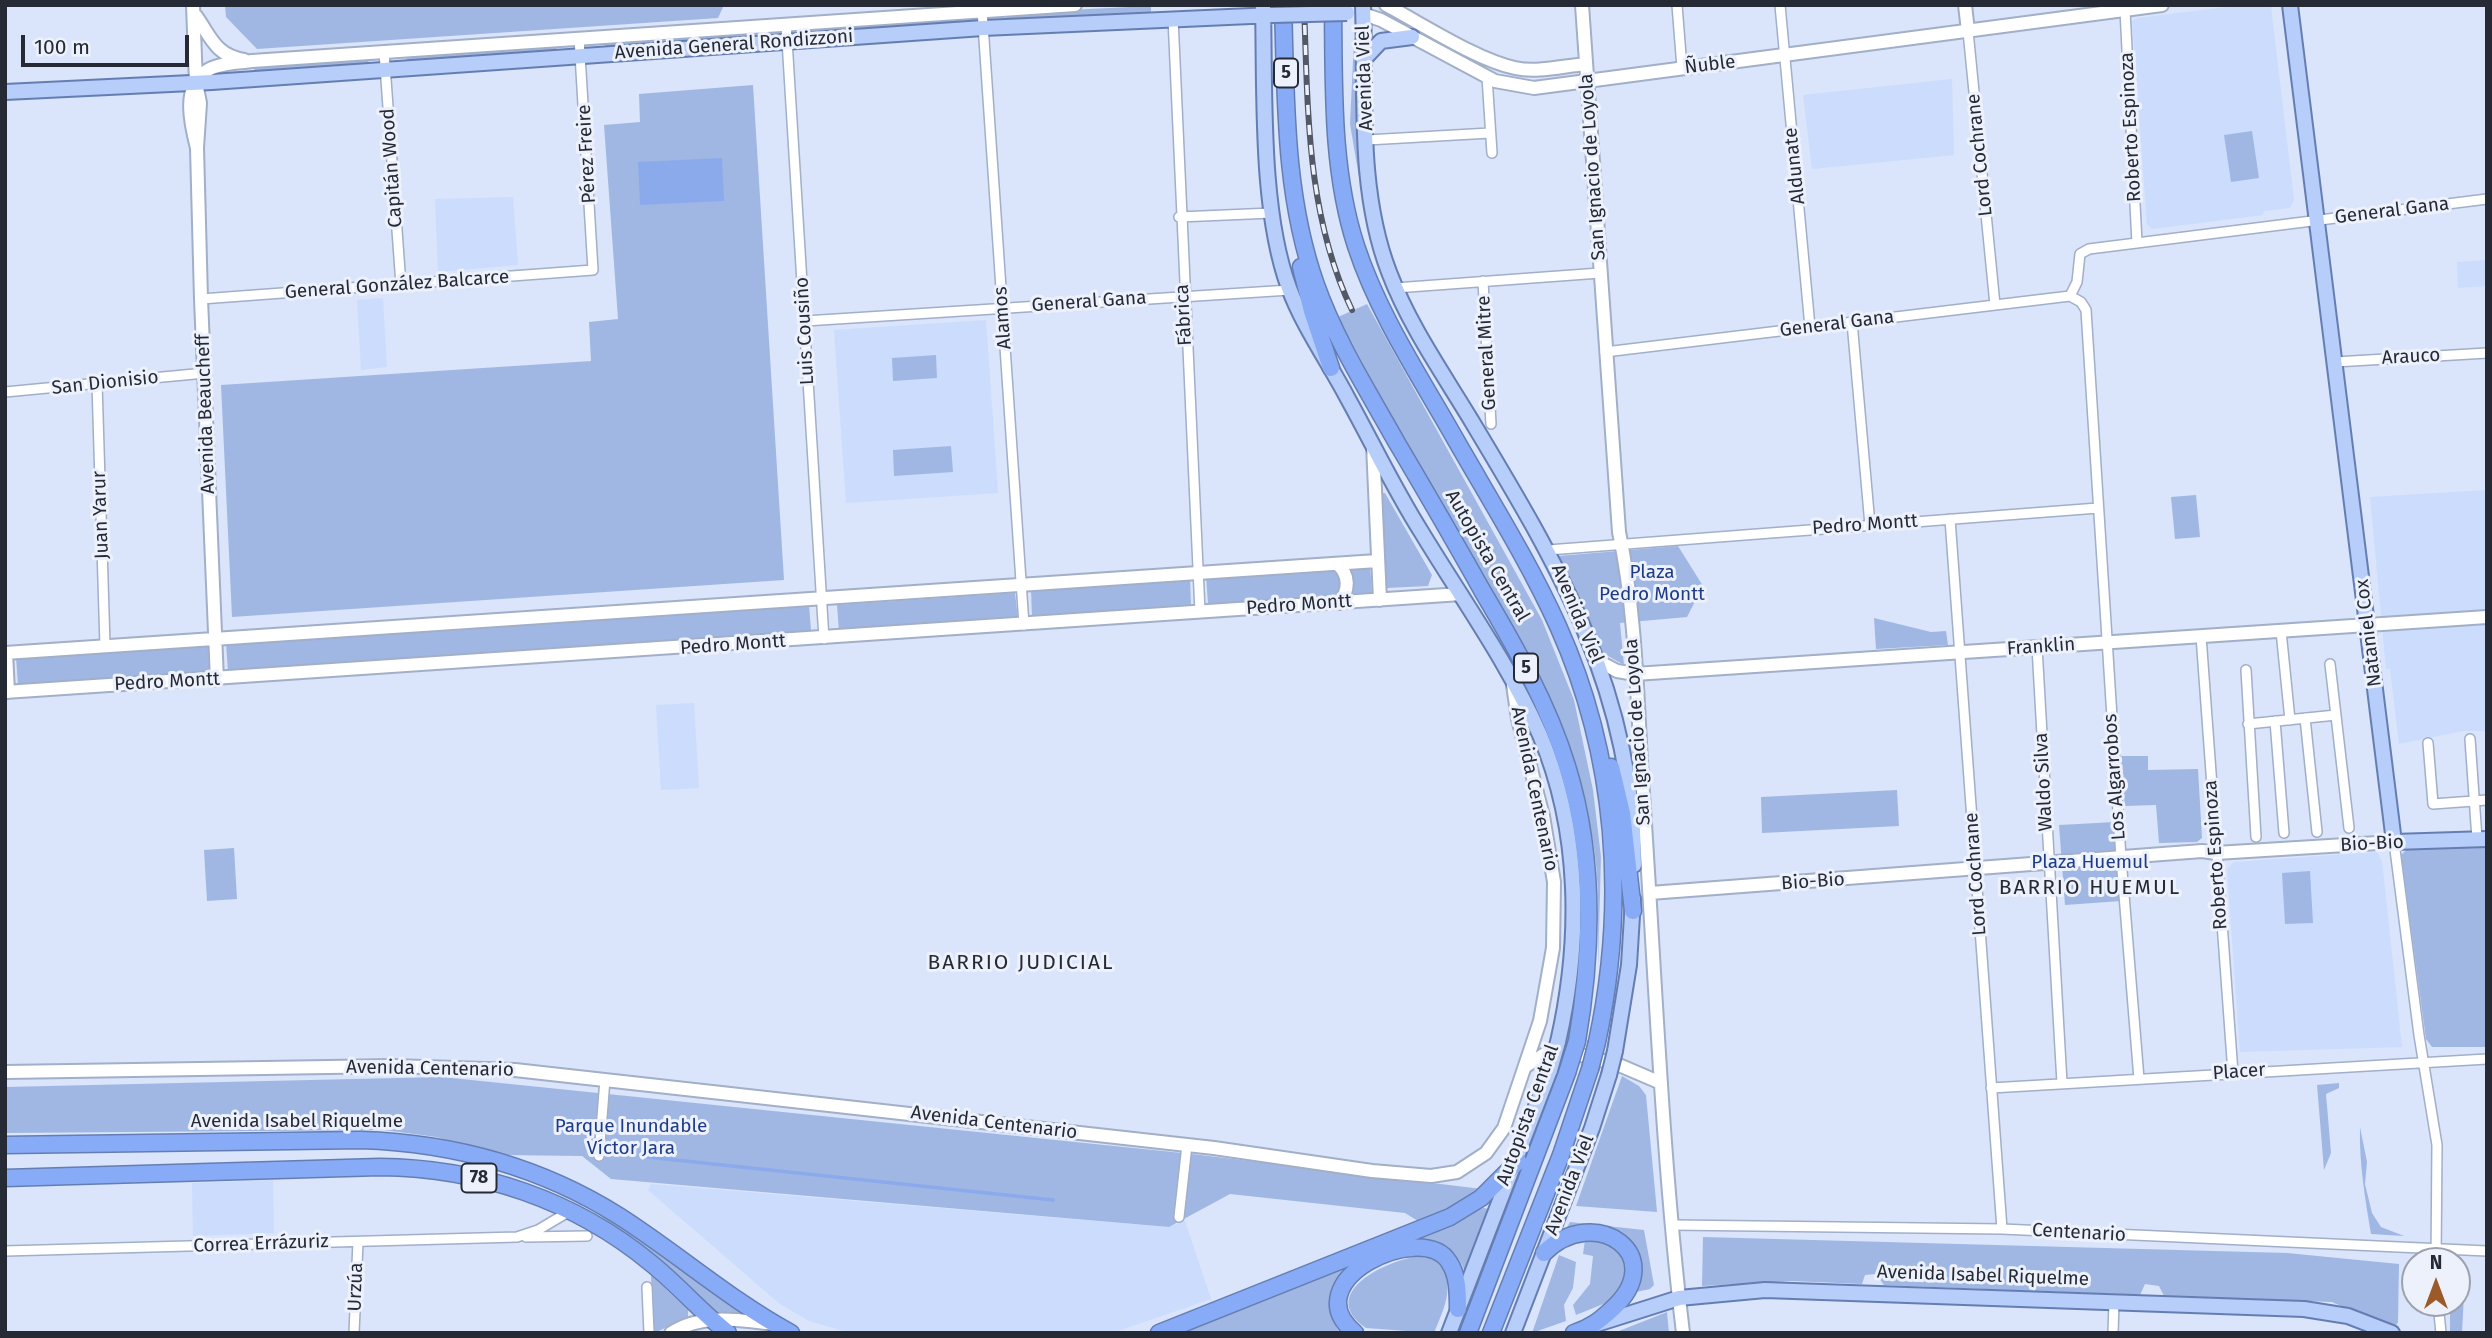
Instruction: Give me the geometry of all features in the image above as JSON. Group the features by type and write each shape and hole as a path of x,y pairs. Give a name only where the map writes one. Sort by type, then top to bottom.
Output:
{"highway":[{"name":"Autopista Central","path":"1340,9 1338,152 1346,212 1357,249 1391,327 1547,604 1574,667 1594,734 1609,812 1614,898 1609,976 1597,1042 1562,1155 1492,1331"},
{"name":"Autopista Central","path":"1270,10 1296,209 1316,285 1337,333 1529,673 1564,756 1580,817 1590,905 1586,987 1577,1041 1559,1072 1468,1333"},
{"path":"1296,209 1304,281 1331,368"},
{"path":"1594,734 1607,757 1619,798 1633,911"},
{"name":"Avenida Isabel Riquelme","path":"5,1145 371,1141 417,1144 472,1154 525,1170 599,1204 791,1333"},
{"path":"1159,1333 1450,1217 1481,1198 1518,1161"},
{"name":"78","path":"5,1178 424,1169 501,1184 570,1211 635,1250 728,1333"},
{"path":"1544,1253 1563,1237 1583,1232 1611,1236 1628,1251 1635,1270 1632,1285 1614,1308 1594,1326"},
{"path":"1355,1333 1339,1312 1339,1296 1345,1280 1363,1265 1405,1249 1428,1248 1447,1258 1456,1279 1458,1309"},
{"name":"Avenida Isabel Riquelme","path":"1574,1333 1594,1326"}],"main road":[{"name":"Nataniel Cox","path":"2290,5 2394,842"},
{"name":"Avenida General Rondizzoni","path":"5,92 196,83 1270,10"},
{"name":"Ñuble","path":"1270,10 1363,10"},
{"path":"1270,10 1272,213 1290,290 1407,508 1513,681 1548,756 1569,845 1574,898 1573,947 1556,1045 1559,1072 1518,1161 1449,1333"},
{"name":"Avenida Viel","path":"1363,10 1367,140 1374,219 1395,288 1412,322 1548,550 1574,601 1598,661 1619,734 1629,787 1634,841 1633,911 1627,978 1615,1051 1544,1253 1513,1331"},
{"path":"1364,58 1381,41 1412,37"},
{"name":"Bio-Bio","path":"2394,842 2482,839"},
{"name":"Avenida Isabel Riquelme","path":"1594,1326 1679,1298 1732,1291 1795,1290 2304,1310 2348,1316 2392,1333"}],"street":[{"name":"Avenida General Rondizzoni","path":"196,83 211,68 251,61 1074,5"},
{"path":"1386,5 1482,55 1515,68 1531,70 1586,64"},
{"name":"San Ignacio de Loyola","path":"1582,5 1605,352 1635,674 1661,1083 1683,1333"},
{"path":"1677,5 1682,68"},
{"name":"Aldunate","path":"1780,5 1810,327"},
{"name":"Lord Cochrane","path":"1965,5 1995,305"},
{"name":"Ñuble","path":"1363,10 1487,77 1524,88 1968,31 2107,9 2125,10 2162,5"},
{"path":"194,9 218,49 229,56 251,61"},
{"name":"Avenida Beaucheff","path":"194,9 196,83 200,103 197,148 201,299 217,680"},
{"name":"Alamos","path":"982,10 1024,625"},
{"name":"Roberto Espinoza","path":"2125,10 2137,243"},
{"name":"Fábrica","path":"1172,18 1183,296 1200,612"},
{"name":"Luis Cousiño","path":"786,24 824,639"},
{"name":"Pérez Freire","path":"579,38 593,270"},
{"name":"Capitán Wood","path":"384,52 401,285"},
{"path":"1487,77 1492,153"},
{"path":"1367,140 1490,133"},
{"name":"General Gana","path":"1605,352 2070,296 2077,282 2080,254 2089,249 2487,199"},
{"path":"1180,216 1272,213"},
{"name":"General González Balcarce","path":"201,299 593,270"},
{"path":"1395,288 1600,272"},
{"name":"General Mitre","path":"1483,281 1491,424"},
{"name":"General Gana","path":"805,321 1290,290"},
{"path":"2070,296 2081,302 2086,310 2106,643"},
{"path":"1853,322 1870,525"},
{"name":"Arauco","path":"2335,362 2487,353"},
{"name":"San Dionisio","path":"5,392 205,373"},
{"name":"Juan Yarur","path":"97,383 105,646"},
{"path":"1373,444 1380,600"},
{"name":"Pedro Montt","path":"1548,550 2098,508"},
{"name":"Lord Cochrane","path":"1950,519 1962,653 2002,1229"},
{"name":"Pedro Montt","path":"6,653 1377,561"},
{"path":"1337,564 1347,581 1340,603"},
{"name":"Pedro Montt","path":"6,692 217,680 1461,594"},
{"name":"Franklin","path":"1598,661 1617,671 1635,674 2487,617"},
{"path":"2281,631 2290,720"},
{"name":"Roberto Espinoza","path":"2201,636 2233,1073"},
{"name":"Los Algarrobos","path":"2106,643 2139,1079"},
{"name":"Waldo Silva","path":"2038,648 2062,1083"},
{"path":"6,653 6,692"},
{"path":"2330,664 2349,828"},
{"path":"2246,670 2256,837"},
{"name":"Avenida Centenario","path":"5,1072 446,1066 605,1079 1187,1145 1385,1173 1431,1176 1457,1172 1478,1161 1497,1141 1540,1021 1553,948 1554,883 1543,816 1518,719 1513,681"},
{"path":"2248,724 2336,715"},
{"path":"2305,718 2317,832"},
{"path":"2275,721 2284,833"},
{"path":"2470,739 2475,801 2482,839"},
{"path":"2428,743 2433,804 2487,800"},
{"name":"Bio-Bio","path":"1650,893 1975,870 1983,873 2121,861 2203,859 2216,853 2394,842"},
{"name":"Nataniel Cox","path":"2394,842 2437,1146 2436,1247"},
{"path":"1540,1021 1556,1045 1630,1069 1661,1083"},
{"path":"1525,1066 1556,1045"},
{"name":"Placer","path":"1991,1088 2487,1059"},
{"path":"599,1156 605,1079"},
{"path":"1180,1217 1187,1145"},
{"name":"Correa Errázuriz","path":"517,1237 538,1230 570,1211"},
{"name":"Centenario","path":"1672,1225 2002,1229 2401,1247"},
{"name":"Correa Errázuriz","path":"5,1251 587,1236"},
{"name":"Urzúa","path":"354,1333 358,1241"},
{"path":"647,1287 649,1333"},
{"path":"2113,1333 2114,1303"},
{"path":"2439,1317 2441,1333"},
{"path":"671,1333 690,1324 711,1320 776,1324"},
{"path":"2434,1333 2440,1322"}],"shaded area":[{"path":"2244,5 2271,7 2294,200 2290,208 2264,211 2263,215 2152,229 2147,224 2132,21 2137,18"},
{"path":"1952,79 1954,155 1812,169 1803,95"},
{"path":"722,158 724,201 640,205 638,162"},
{"path":"513,197 518,265 438,272 435,199"},
{"path":"2487,260 2487,286 2458,288 2457,262"},
{"path":"383,298 387,367 361,370 357,300"},
{"path":"986,320 998,493 846,503 834,330"},
{"path":"2487,490 2487,731 2463,731 2399,744 2390,669 2386,669 2370,497"},
{"path":"694,703 699,788 661,790 656,705"},
{"path":"2377,852 2382,861 2402,1047 2240,1052 2227,869 2234,862"},
{"path":"273,1180 274,1233 193,1236 192,1183"},
{"path":"651,1184 1168,1227 1185,1221 1211,1299 1112,1333 851,1333 809,1321 780,1304 648,1190"}],"green space":[{"path":"225,5 724,5 718,18 257,49 226,17"},
{"path":"1151,6 1151,14 1007,20 1006,13"},
{"path":"961,16 961,24 826,32 825,25"},
{"path":"748,32 748,39 606,49 605,42"},
{"path":"1354,39 1357,40 1360,183 1350,124"},
{"path":"556,45 557,52 406,60 408,56"},
{"path":"368,59 369,65 255,74 254,66"},
{"path":"753,85 784,580 232,617 221,385 591,361 589,322 618,319 604,125 640,122 639,94"},
{"path":"2252,131 2259,178 2231,182 2224,135"},
{"path":"1367,304 1542,620 1574,700 1593,790 1601,857 1598,968 1595,851 1583,794 1570,754 1538,677 1519,640 1338,317"},
{"path":"936,355 937,378 893,381 892,358"},
{"path":"951,446 953,472 894,476 893,450"},
{"path":"1380,493 1385,493 1432,575 1428,586 1387,588 1384,584"},
{"path":"2196,495 2200,537 2175,539 2171,497"},
{"name":"Plaza Pedro Montt","path":"1678,546 1703,586 1687,617 1620,623 1624,665 1601,652 1558,556"},
{"path":"1370,565 1372,594 1208,604 1206,575"},
{"path":"1190,578 1191,605 1032,617 1031,590"},
{"path":"1015,593 1018,619 839,632 837,605"},
{"path":"809,605 811,630 808,632 228,672 226,643"},
{"path":"1874,618 1931,632 1946,631 1948,645 1876,649"},
{"path":"208,645 210,672 18,685 16,657"},
{"path":"2120,756 2148,756 2148,770 2198,769 2202,838 2197,842 2159,843 2156,805 2125,806"},
{"path":"1897,790 1899,826 1762,833 1761,797"},
{"name":"Plaza Huemul","path":"2115,822 2121,901 2065,905 2059,825"},
{"path":"2487,846 2487,1047 2432,1047 2426,1039 2401,855 2406,850"},
{"path":"234,848 237,899 207,901 204,850"},
{"path":"2310,871 2313,923 2285,924 2282,873"},
{"path":"1622,1076 1639,1086 1646,1095 1657,1212 1576,1206"},
{"name":"Parque Inundable Víctor Jara","path":"442,1077 1192,1154 1482,1189 1459,1207 1418,1221 1405,1213 1230,1194 1169,1227 611,1179 582,1156 502,1155 436,1137 384,1130 5,1133 5,1087"},
{"path":"2339,1083 2339,1088 2326,1094 2331,1153 2324,1170 2317,1085"},
{"path":"2360,1127 2367,1162 2365,1184 2372,1213 2381,1227 2404,1236 2371,1234 2361,1167"},
{"path":"1483,1208 1490,1209 1466,1275 1458,1258 1446,1248 1431,1242 1413,1241"},
{"path":"596,1213 748,1316 715,1312 643,1247"},
{"path":"1570,1222 1644,1230 1654,1285 1650,1289 1636,1292 1640,1277 1633,1246 1565,1231"},
{"path":"1703,1237 2287,1253 2399,1264 2398,1322 2394,1329 2332,1302 2164,1296 2159,1286 2145,1284 2140,1295 1884,1285 1876,1274 1865,1275 1862,1284 1791,1281 1702,1286"},
{"path":"1594,1239 1616,1246 1630,1265 1618,1298 1576,1315 1573,1305 1590,1284 1593,1256 1583,1254 1585,1240"},
{"path":"1559,1255 1576,1262 1573,1288 1564,1305 1566,1321 1532,1333"},
{"path":"1421,1256 1434,1258 1446,1276 1445,1304 1434,1333 1366,1328 1352,1315 1349,1302 1353,1291 1362,1280 1392,1264"},
{"path":"1353,1263 1339,1278 1332,1296 1332,1314 1340,1333 1177,1333"},
{"path":"651,1275 688,1310 688,1317 653,1333"},
{"path":"1667,1312 1669,1333 1614,1333"},
{"path":"2450,1317 2463,1317 2462,1333 2450,1333"}],"waterway":[{"path":"647,1157 1053,1200"}],"railway":[{"path":"1304,5 1309,122 1318,199 1337,274 1352,310"}],"district":[{"name":"BARRIO HUEMUL","path":"2090,888"},
{"name":"BARRIO JUDICIAL","path":"1021,963"}]}
